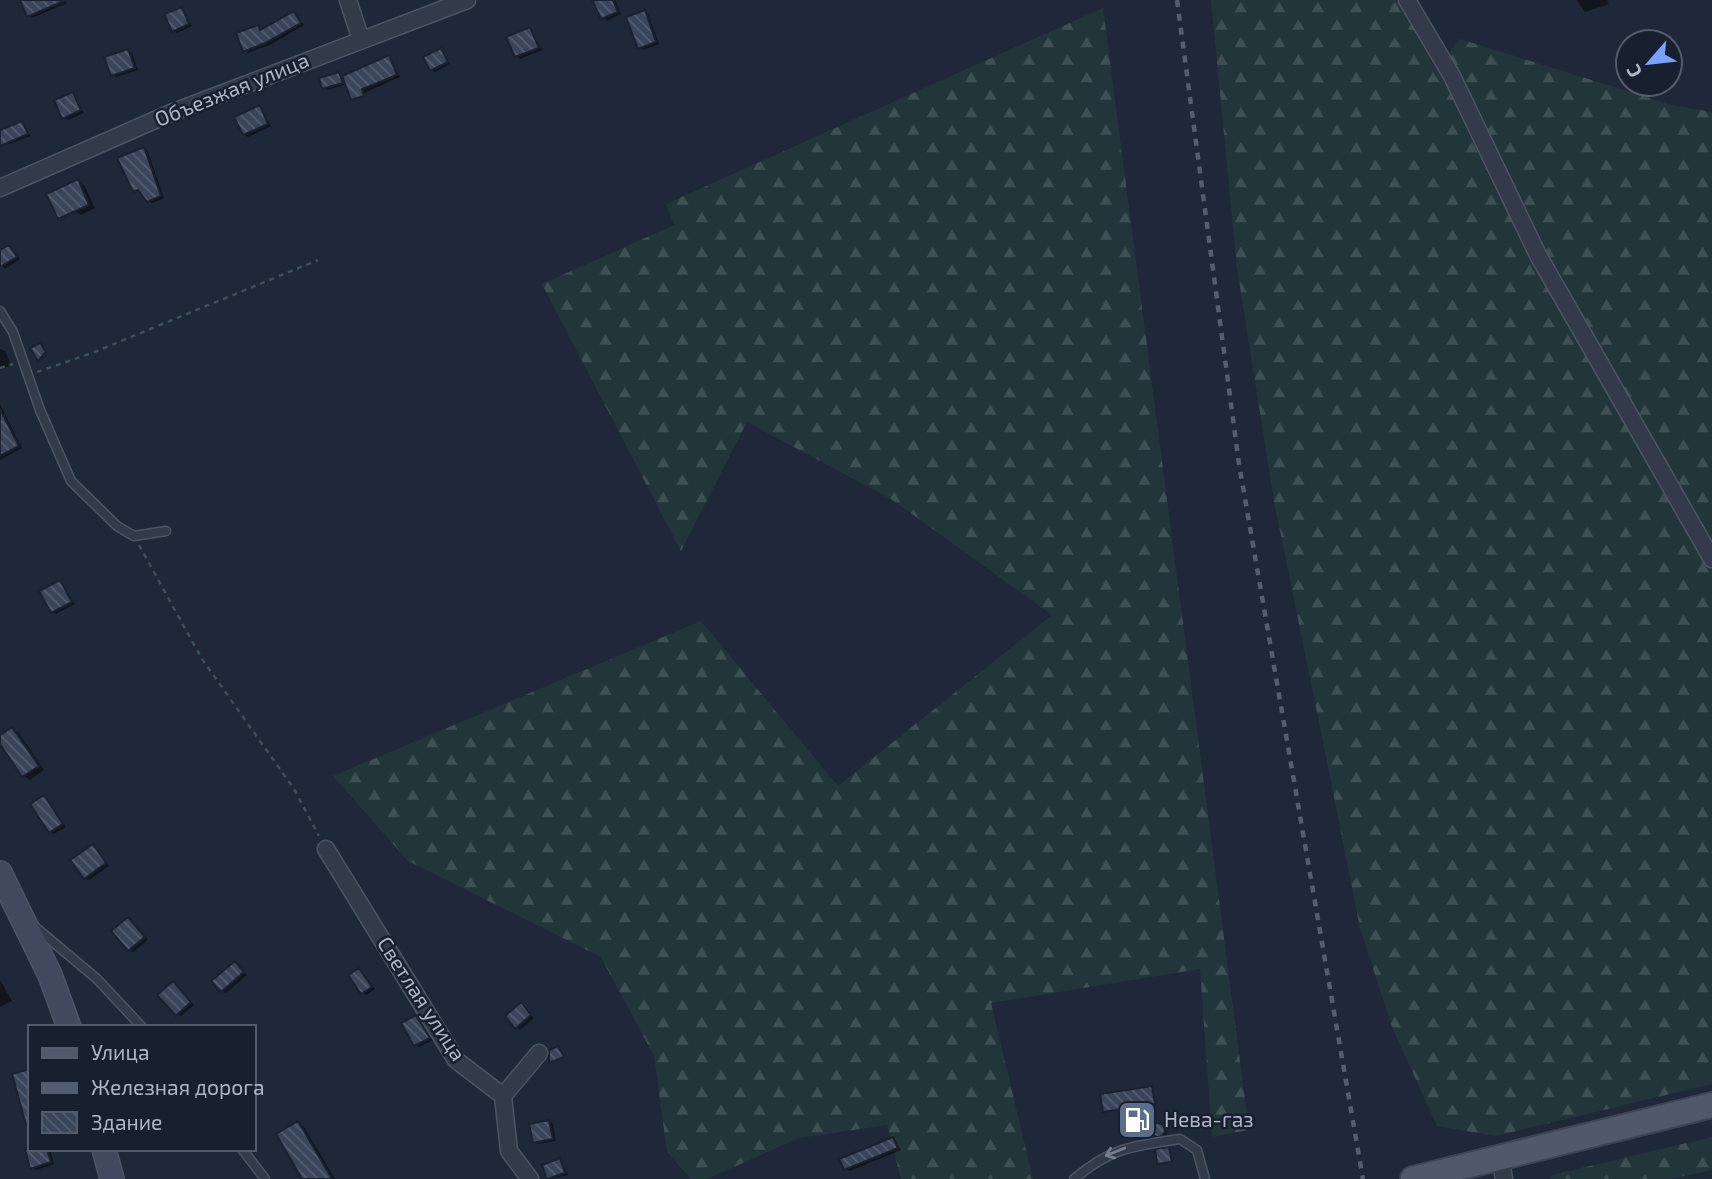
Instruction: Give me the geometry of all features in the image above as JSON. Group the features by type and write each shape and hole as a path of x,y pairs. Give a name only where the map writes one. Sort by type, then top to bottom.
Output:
{"main road":[{"path":"0,873 50,975 68,1025"},
{"path":"1413,1179 1502,1167 1712,1105"},
{"path":"105,1151 112,1179"}],"street":[{"path":"348,0 361,40"},
{"name":"Объезжая улица","path":"0,188 172,113 467,0"},
{"path":"1406,0 1452,76 1538,255 1712,559"},
{"name":"Светлая улица","path":"326,849 456,1060 503,1096"},
{"path":"530,1179 509,1151 503,1096 539,1054"}],"lane":[{"path":"0,312 13,332 52,442 71,481 117,526 134,536 166,531"},
{"path":"21,915 97,979 140,1025"},
{"path":"1074,1179 1098,1159 1124,1148 1180,1139 1197,1150 1205,1179"},
{"path":"244,1151 265,1179"}],"path":[{"path":"27,375 92,353 318,260"},
{"path":"134,536 202,659 294,789 326,849"}],"green space":[{"path":"1211,0 1397,0 1439,66 1460,39 1614,87 1614,98 1650,98 1712,112 1712,1084 1496,1136 1437,1126 1392,1027 1360,928 1274,501 1237,268"},
{"path":"1103,8 1249,1130 1212,1137 1200,969 991,1003 1033,1179 901,1179 887,1125 799,1138 707,1179 691,1179 667,1152 654,1056 601,957 408,861 333,776 701,621 838,786 1052,615 891,499 747,422 681,551 542,284 674,225 666,204"},
{"path":"1712,1137 1712,1170 1671,1179 1550,1179 1552,1175"}],"building":[{"path":"20,0 66,0 27,17"},
{"path":"592,0 613,0 618,12 601,19"},
{"path":"182,7 189,24 172,32 164,14"},
{"path":"645,10 656,42 638,49 626,17"},
{"path":"294,11 301,23 243,52 236,33 258,25 260,30"},
{"path":"530,27 539,48 515,57 506,37"},
{"path":"441,48 448,62 430,71 423,57"},
{"path":"128,49 135,68 111,76 104,57"},
{"path":"389,55 397,75 362,89 364,96 351,100 342,76"},
{"path":"339,72 343,83 322,89 319,78"},
{"path":"73,92 81,110 62,119 54,100"},
{"path":"260,105 268,124 243,135 234,117"},
{"path":"22,121 28,134 0,146 0,130"},
{"path":"144,147 161,196 147,202 138,190 133,192 117,158"},
{"path":"78,179 89,205 58,219 46,194"},
{"path":"9,245 17,257 0,267 0,250"},
{"path":"40,343 46,352 38,361 30,348"},
{"path":"0,409 19,446 0,456"},
{"path":"60,580 72,602 51,613 39,591"},
{"path":"12,727 39,766 22,777 0,744 0,735"},
{"path":"44,795 63,824 49,833 30,804"},
{"path":"93,844 106,863 84,879 70,860"},
{"path":"128,917 145,937 128,951 111,931"},
{"path":"235,961 244,972 221,992 211,981"},
{"path":"359,968 372,987 361,994 348,975"},
{"path":"173,981 191,1002 176,1016 157,995"},
{"path":"521,1002 531,1015 515,1029 505,1016"},
{"path":"416,1015 430,1038 414,1046 401,1023"},
{"path":"558,1046 564,1057 549,1063 549,1050"},
{"path":"28,1070 28,1124 26,1125 12,1074"},
{"path":"1152,1086 1155,1104 1103,1112 1100,1094"},
{"path":"549,1120 553,1139 533,1143 529,1124"},
{"path":"298,1121 332,1179 302,1179 276,1134"},
{"path":"1155,1123 1161,1123 1165,1130 1161,1137 1155,1137 1151,1133 1151,1127"},
{"path":"893,1137 898,1148 844,1170 839,1159"},
{"path":"1169,1147 1172,1162 1157,1164 1155,1149"},
{"path":"25,1149 48,1151 51,1162 30,1169"},
{"path":"560,1158 565,1173 547,1179 542,1165"}],"railway":[{"path":"1177,0 1239,464 1363,1179"}],"place":[{"name":"Нева-газ","path":"1137,1120"}]}
